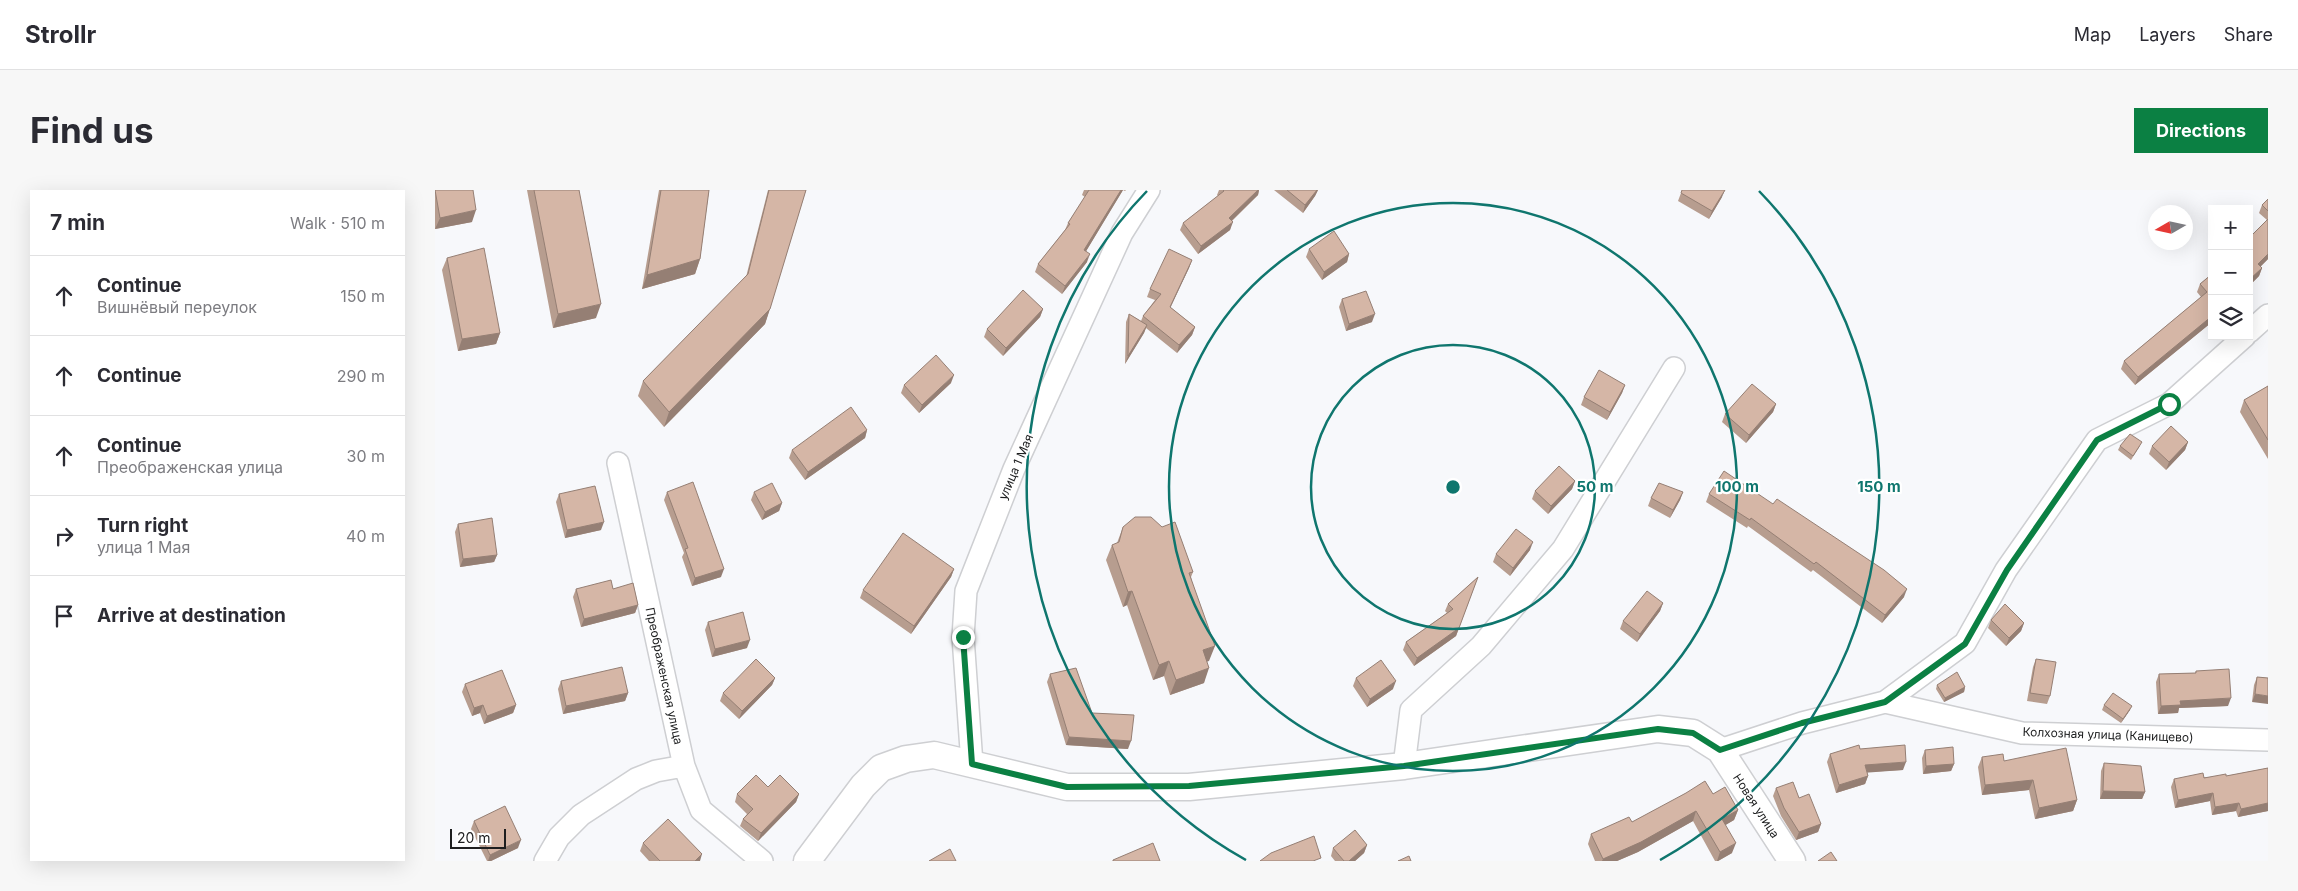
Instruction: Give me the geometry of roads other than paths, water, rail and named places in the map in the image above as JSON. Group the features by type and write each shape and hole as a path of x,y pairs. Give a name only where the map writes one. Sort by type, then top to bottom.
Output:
{"street":[{"name":"улица 1 Мая","path":"972,764 963,637 966,591 1027,442 1122,233 1149,190"},
{"path":"2253,328 2268,315"},
{"path":"1885,702 1965,644 2007,570 2097,440 2169,404 2241,340"},
{"path":"1404,766 1411,710 1481,646 1563,549 1674,368"},
{"name":"Преображенская улица","path":"618,463 684,766 701,810 763,861"},
{"name":"Колхозная улица (Канищево)","path":"1720,750 1802,723 1885,702 2022,733 2268,740"},
{"path":"807,861 863,786 881,768 906,759 934,755 1067,787 1189,786 1404,766 1658,729 1693,733 1720,750"},
{"name":"Новая улица","path":"1720,750 1792,861"},
{"path":"545,861 559,837 581,816 636,779 656,771 684,766"}]}
